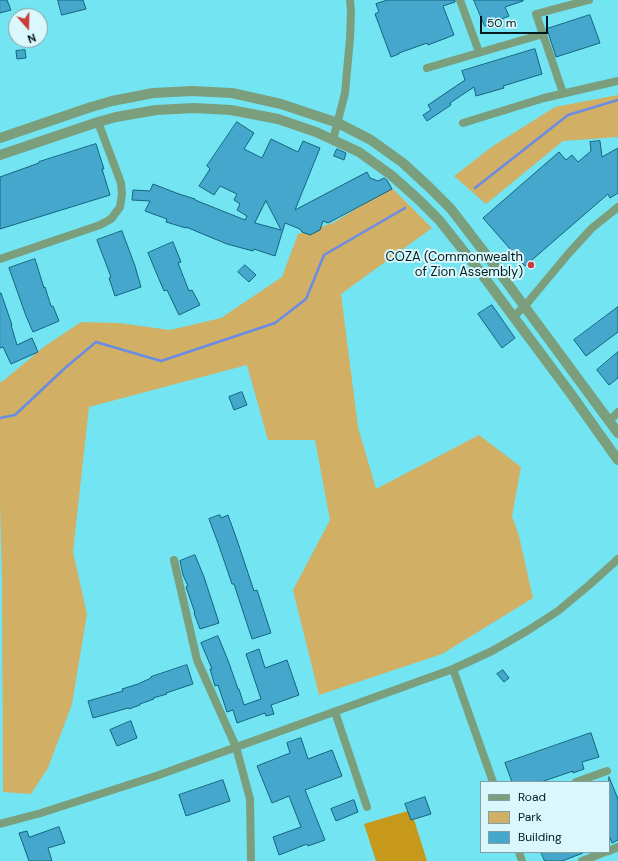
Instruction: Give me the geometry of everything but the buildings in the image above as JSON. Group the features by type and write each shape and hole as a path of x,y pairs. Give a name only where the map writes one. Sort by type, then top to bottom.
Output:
{"street":[{"path":"333,140 345,93 350,38 350,0"},
{"path":"460,0 479,52"},
{"path":"563,93 536,14 560,4 589,0"},
{"path":"427,68 543,34"},
{"path":"463,123 544,98 618,81"},
{"path":"0,138 91,107 112,101 153,93 192,92 232,94 281,104 338,123 371,140 403,163 450,209 491,261 618,433"},
{"path":"0,155 116,117 156,110 194,108 231,110 278,119 316,132 359,152 391,175 439,220 514,316 618,460"},
{"path":"0,259 100,225 111,219 120,207 122,194 120,182 98,122"},
{"path":"514,316 524,307 592,228 618,207"},
{"path":"609,421 618,412"},
{"path":"0,824 84,800 156,776 453,669 492,651 558,611 618,559"},
{"path":"174,560 197,660 236,747 250,799 251,861"},
{"path":"453,669 493,781"},
{"path":"335,712 367,807"},
{"path":"579,781 607,771"},
{"path":"582,861 602,853"}],"green space":[{"path":"618,95 618,137 563,141 486,204 454,176 493,146 555,107"},
{"path":"391,187 432,228 341,294 358,427 376,489 479,435 521,467 512,516 519,536 533,598 442,654 319,695 293,590 330,520 315,440 268,440 247,365 89,407 73,552 87,614 72,704 48,768 31,794 3,792 0,382 45,346 81,322 119,323 170,330 221,318 282,277 298,234 333,223"}],"shaded area":[{"path":"411,810 427,861 376,861 364,824"}],"waterway":[{"path":"475,188 568,115 618,100"},
{"path":"0,418 15,415 65,368 96,342 161,361 275,323 306,299 324,255 405,208"}],"place":[{"name":"COZA (Commonwealth of Zion Assembly)","path":"531,265"}]}
